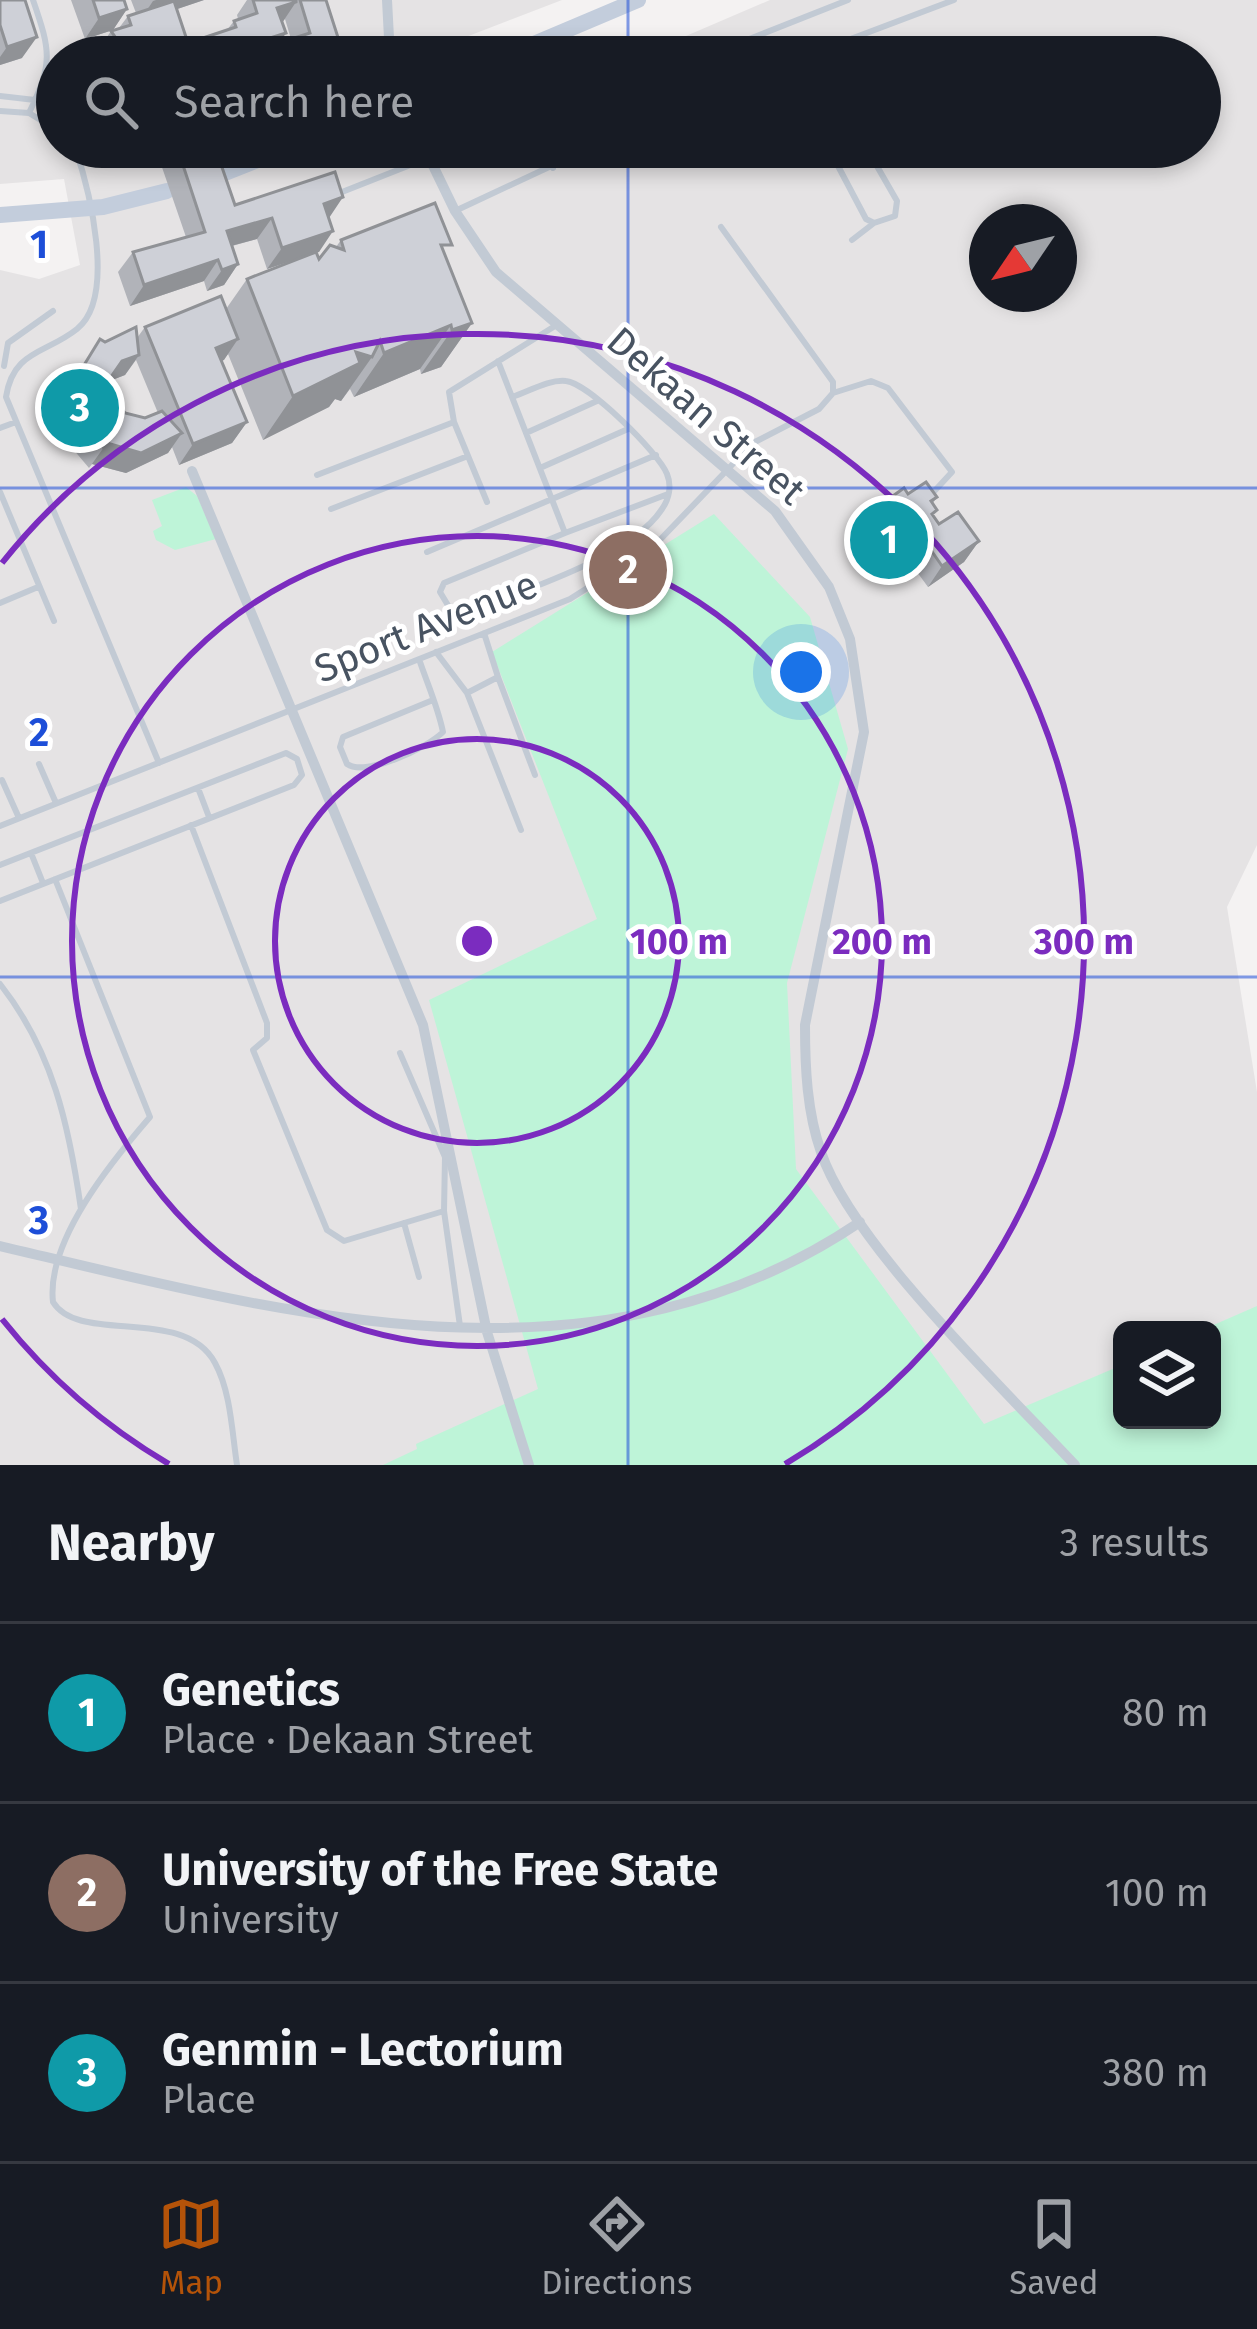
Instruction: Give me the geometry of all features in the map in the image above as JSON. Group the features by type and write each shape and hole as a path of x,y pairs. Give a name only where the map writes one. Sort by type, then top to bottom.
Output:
{"street":[{"path":"387,0 389,36"},
{"path":"553,36 638,0"},
{"path":"206,181 238,168"},
{"name":"Dekaan Street","path":"434,168 455,212 496,272 792,530 829,587 850,639 862,698 861,757 805,1025 806,1068 822,1155 860,1222 1075,1465"},
{"path":"0,215 104,206 167,191"},
{"path":"192,471 423,1025 487,1332 530,1465"},
{"path":"0,1246 260,1305 487,1332 602,1324 666,1310 766,1277 860,1222"}],"lane":[{"path":"33,0 43,36"},
{"path":"757,36 848,0"},
{"path":"858,36 954,0"},
{"path":"0,96 35,100 29,113"},
{"path":"0,111 36,117"},
{"path":"2,366 21,360 86,320 98,260 83,168"},
{"path":"328,197 391,168"},
{"path":"455,212 551,168"},
{"path":"838,168 855,202 874,223"},
{"path":"852,240 874,223 892,219 898,207 877,168"},
{"path":"721,227 833,382 833,393 880,383 949,466 949,482 920,505"},
{"path":"2,366 8,343 53,311"},
{"path":"487,502 454,422 452,386 555,326"},
{"path":"21,360 6,397 159,763"},
{"path":"498,361 565,533"},
{"path":"512,397 565,381 597,401 657,455 670,479 669,494 635,537 598,557 465,613 447,608 440,592 444,583 669,494"},
{"name":"Sport Avenue","path":"0,826 570,598 656,545 752,443 819,409 833,393"},
{"path":"526,433 597,401"},
{"path":"0,428 16,422"},
{"path":"317,475 454,422"},
{"path":"539,467 628,429"},
{"path":"427,552 657,455"},
{"path":"331,509 468,456"},
{"path":"0,492 54,621"},
{"path":"0,603 38,587"},
{"path":"484,633 535,775"},
{"path":"436,652 467,693 520,830"},
{"path":"419,659 442,726 439,738 362,769 347,764 340,747 344,737 433,700"},
{"path":"467,693 498,677"},
{"path":"0,866 286,753 297,758 302,775 298,783 0,901"},
{"path":"39,764 56,803"},
{"path":"2,780 19,818"},
{"path":"198,788 208,817"},
{"path":"191,824 268,1023 268,1039 254,1051 327,1231 344,1241 444,1211"},
{"path":"31,853 43,884"},
{"path":"55,879 150,1118 81,1212 58,1260 53,1302 66,1315 185,1336 212,1357 221,1376 237,1465"},
{"path":"0,984 51,1068 68,1124 81,1212"},
{"path":"400,1053 445,1156 444,1211 460,1329"},
{"path":"404,1223 419,1276"}],"shaded area":[{"path":"0,0 562,0 469,36 36,36 36,168 1221,168 1221,36 686,36 770,0 1257,0 1257,845 1227,907 1257,1092 1257,1465 0,1465 0,270 39,279 80,265 64,179 0,184"}],"green space":[{"path":"186,487 197,496 216,539 175,550 156,540 153,531 162,526 152,500"},
{"path":"714,514 810,617 848,749 787,983 796,1169 984,1424 1113,1369 1113,1429 1221,1429 1221,1322 1257,1306 1257,1465 383,1465 417,1449 416,1444 538,1389 429,1000 597,919 492,652"}],"building":[{"path":"0,0 25,0 37,36 7,47 0,25"},
{"path":"93,0 124,0 127,9 99,18"},
{"path":"253,0 296,0 277,8 286,33 209,36 236,27 234,21 257,13"},
{"path":"300,0 326,0 338,36 301,36 310,33"},
{"path":"174,1 186,36 115,36 111,31 131,25 128,16"},
{"path":"184,168 222,168 235,205 335,172 343,197 324,204 333,231 282,248 272,218 227,231 238,264 222,270 218,260 144,285 133,252 205,232"},
{"path":"435,203 452,245 441,245 472,323 452,330 451,325 384,353 380,341 372,357 356,352 360,363 293,396 247,279 316,252 319,259 330,245 344,250 341,240"},
{"path":"221,296 238,339 216,348 247,422 193,444 145,327"},
{"path":"136,327 139,355 122,361 111,377 113,398 125,413 145,418 162,411 182,433 141,453 107,443 103,447 77,415 81,411 75,411 81,370 100,339 105,342"},
{"path":"926,482 937,497 931,501 939,524 958,512 979,541 942,566 924,540 901,549 895,540 889,544 868,514 904,488 908,494"}],"place":[{"name":"Genmin - Lectorium","path":"80,408"},
{"name":"Genetics","path":"889,540"},
{"name":"University of the Free State","path":"628,570"}]}
